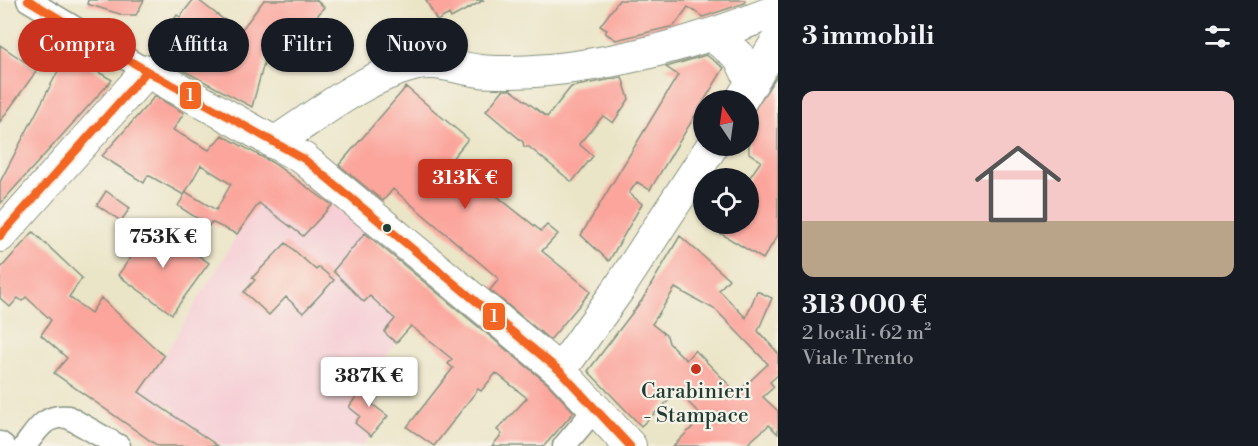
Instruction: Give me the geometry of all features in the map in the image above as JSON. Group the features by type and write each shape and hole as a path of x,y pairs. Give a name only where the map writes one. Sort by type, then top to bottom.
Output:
{"street":[{"path":"28,0 147,71 304,159 560,370 627,445"},
{"path":"274,143 384,73 416,64 435,63 482,71 572,67 675,46 767,15"},
{"path":"747,90 777,42 762,23 767,15"},
{"path":"711,35 739,56 746,90"},
{"path":"0,236 147,71"},
{"path":"560,370 618,290 705,156"},
{"path":"564,446 596,408"},
{"path":"25,446 42,423 60,416 68,417 119,446"},
{"path":"0,443 4,446"}],"shaded area":[{"path":"259,203 303,235 334,203 367,230 346,255 357,265 363,278 352,290 364,302 376,289 376,302 395,319 384,332 396,343 349,407 360,416 355,423 371,436 362,446 222,446 173,416 176,410 170,405 165,411 138,391 164,356 237,235"}],"building":[{"path":"88,0 144,0 136,15 123,15 87,4"},
{"path":"193,0 198,0 222,18 175,18 177,15 180,17"},
{"path":"264,0 316,0 324,7 316,18 261,18 262,72 252,107 186,72 249,72 249,20"},
{"path":"426,0 484,0 451,18 449,14 442,18 435,18"},
{"path":"619,0 745,0 745,3 703,17 688,7 674,26 616,40 605,33 607,30 600,26"},
{"path":"0,45 18,57 18,72 36,72 0,122"},
{"path":"706,55 724,68 711,90 693,90 693,119 650,190 637,182 629,193 642,204 609,261 581,235 678,75 666,67"},
{"path":"58,72 98,72 112,80 0,204 0,182"},
{"path":"778,74 778,235 763,259 722,234 759,234 759,168 756,168 761,161 754,156 759,156 759,102"},
{"path":"622,77 629,99 613,123 603,116 579,144 593,156 572,182 529,147 524,147 523,142 486,111 503,90 511,90 547,117 571,87"},
{"path":"406,87 468,139 451,160 541,231 547,225 558,234 542,251 591,291 550,340 490,290 499,279 393,189 383,201 339,165"},
{"path":"155,96 184,113 173,130 209,150 222,135 273,163 332,205 303,236 259,203 237,234 211,222 209,226 178,206 186,192 216,210 231,184 201,165 184,195 148,175 144,183 102,156"},
{"path":"106,191 130,208 121,221 97,205"},
{"path":"154,225 209,263 172,314 118,275"},
{"path":"33,232 82,278 69,297 91,313 101,298 164,356 139,392 218,446 158,446 54,373 67,358 41,335 51,320 26,297 22,301 18,298 10,307 0,298 0,269"},
{"path":"365,233 548,384 574,412 544,446 492,446 502,434 497,430 527,398 496,373 481,391 478,389 434,446 407,427 453,368 448,364 452,359 411,326 396,343 384,332 395,319 370,296 364,302 333,271"},
{"path":"680,236 729,279 719,290 746,318 757,291 772,298 758,331 778,353 778,375 770,382 774,387 763,397 778,411 778,434 769,425 745,446 673,446 703,417 678,392 641,426 588,371 642,300","holes":["675,288 716,310 768,364 737,393 695,350 686,360 669,343 667,336 652,324"]},
{"path":"286,243 316,270 319,267 334,280 303,313 286,297 269,315 244,292 255,280 252,278"},
{"path":"369,378 384,388 372,404 388,416 371,436 355,423 360,416 349,407"}],"transit line":[{"name":"1","path":"28,0 147,71 304,159 560,371 630,446"},
{"name":"1","path":"0,236 147,71"}],"place":[{"name":"Carabinieri - Stampace","path":"696,369"}]}
